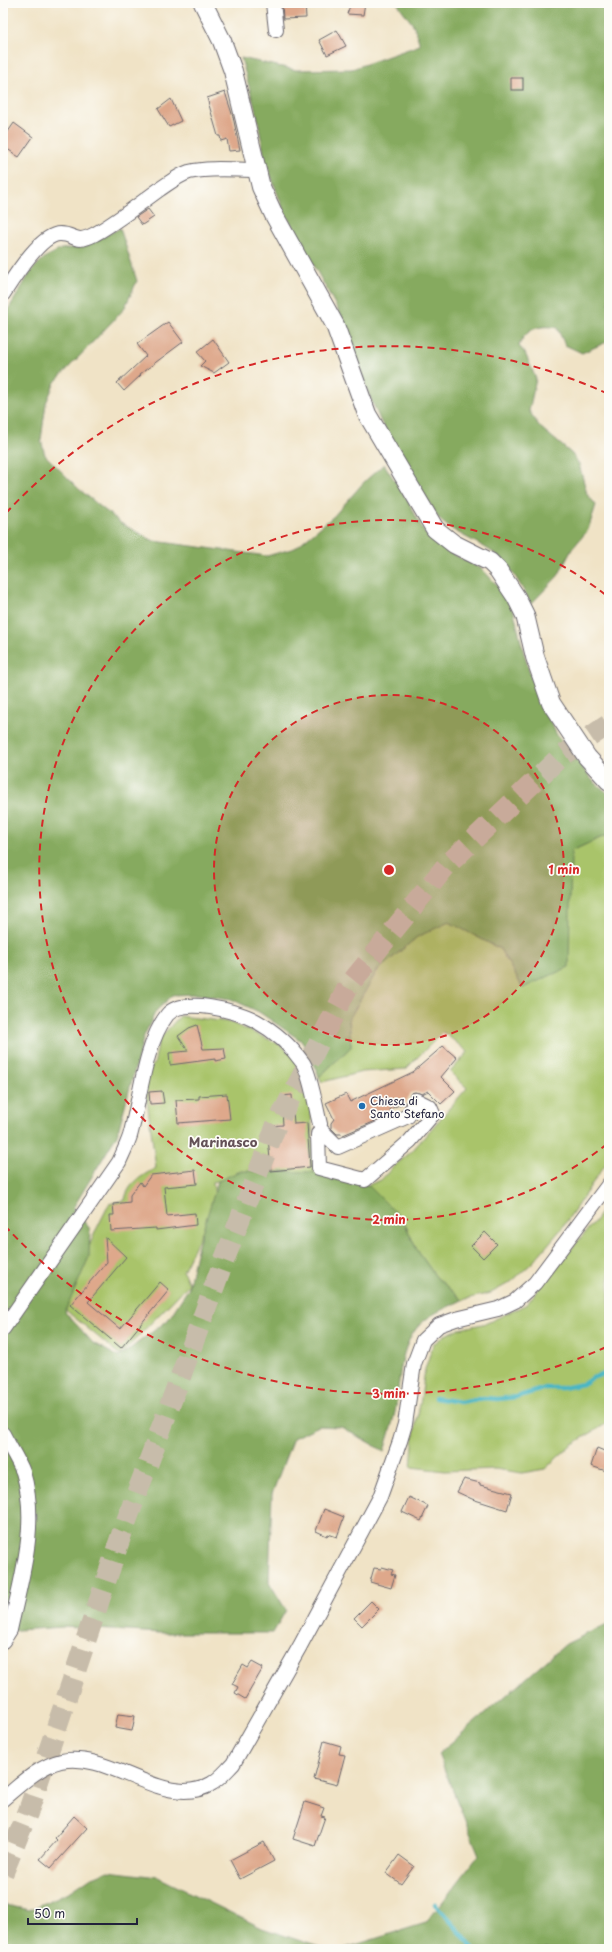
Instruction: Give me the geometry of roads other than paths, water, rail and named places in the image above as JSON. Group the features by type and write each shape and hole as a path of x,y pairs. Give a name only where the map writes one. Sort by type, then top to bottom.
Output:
{"main road":[{"path":"203,3 222,41 233,71 261,187 274,215 335,325 367,414 383,444 435,529 454,544 490,562 498,570 516,597 525,615 535,657 551,703 587,757 609,781"}],"street":[{"path":"273,3 276,30"},
{"path":"3,294 20,267 37,248 55,235 61,234 77,240 95,234 188,172 200,170 256,170"},
{"path":"3,1329 119,1162 129,1138 154,1042 167,1014 173,1010 179,1007 200,1006 233,1012 256,1021 293,1050 304,1065 319,1129 319,1168 365,1180 410,1141 433,1114 430,1107 416,1100 408,1116 338,1147 319,1129"},
{"path":"3,1799 32,1776 52,1764 62,1761 77,1760 105,1766 178,1791 202,1789 218,1780 233,1764 300,1646 380,1497 403,1430 414,1364 422,1340 439,1325 456,1319 498,1309 515,1301 535,1283 609,1184"},
{"path":"3,1434 22,1471 28,1493 29,1526 28,1552 10,1630 3,1641"}],"waterway":[{"path":"435,1398 460,1402 484,1398 497,1399 516,1397 546,1388 563,1388 583,1384 592,1378 609,1372"},
{"path":"435,1904 473,1949"}],"tunnel":[{"path":"3,1873 28,1812 122,1533 276,1126 349,985 446,866 560,757 609,724"}],"place":[{"name":"Chiesa di Santo Stefano","path":"362,1106"}],"district":[{"name":"Marinasco","path":"223,1141"}]}
